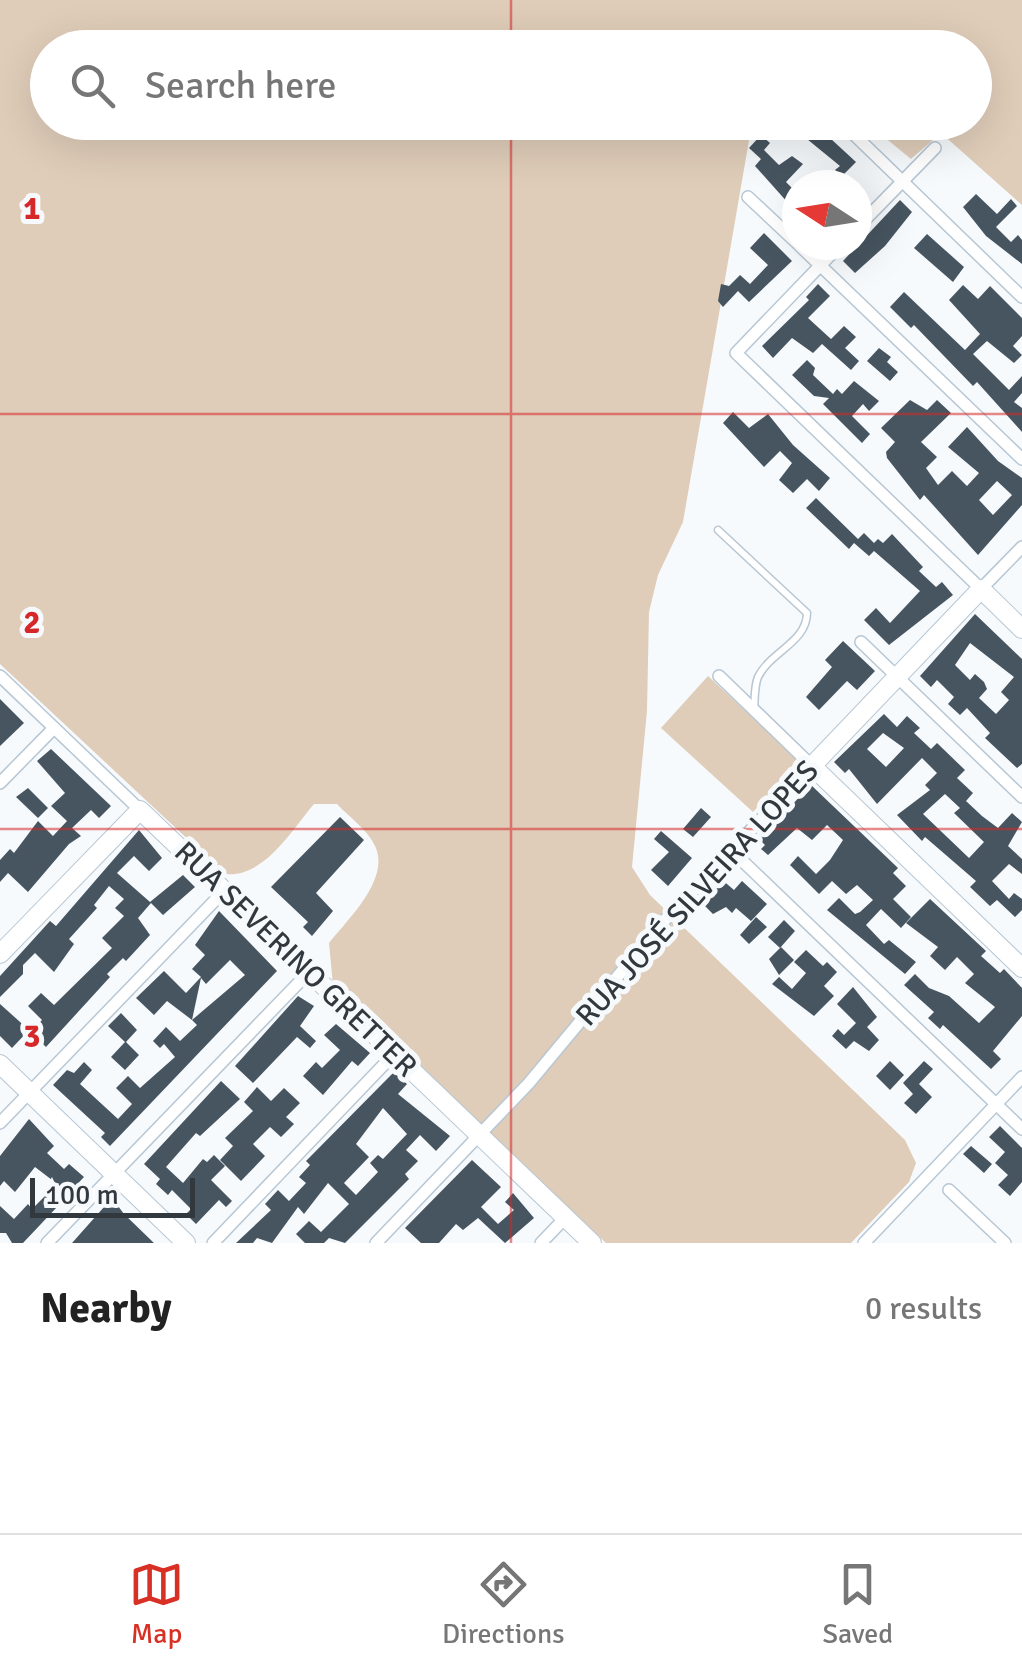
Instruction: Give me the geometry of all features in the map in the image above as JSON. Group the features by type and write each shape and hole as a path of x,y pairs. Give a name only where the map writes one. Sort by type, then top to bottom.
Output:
{"street":[{"path":"859,140 1022,297"},
{"path":"872,213 935,148"},
{"path":"748,197 782,229"},
{"path":"814,260 1022,459"},
{"path":"826,260 736,353 1022,629"},
{"name":"RUA JOSÉ SILVEIRA LOPES","path":"376,1243 480,1136 662,923 1022,546"},
{"path":"861,642 1022,797"},
{"name":"RUA SEVERINO GRETTER","path":"0,676 592,1243"},
{"path":"719,676 1022,968"},
{"path":"0,783 54,728"},
{"path":"0,954 140,810"},
{"path":"732,850 1022,1129"},
{"path":"0,1124 224,891"},
{"path":"48,1243 309,972"},
{"path":"213,1243 394,1054"},
{"path":"0,1064 186,1243"},
{"path":"864,1243 1022,1077"},
{"path":"949,1190 1005,1243"},
{"path":"541,1243 565,1218"}],"lane":[{"path":"718,530 807,613 807,624 760,673 754,710"}],"shaded area":[{"path":"0,0 1022,0 1022,205 949,140 992,140 992,30 30,30 30,140 749,140 683,522 658,575 649,612 647,711 632,867 650,895 905,1140 916,1163 909,1182 851,1243 606,1243 333,986 329,943 365,898 377,872 375,846 358,824 337,804 314,804 264,861 252,869 225,874 0,664"},
{"path":"888,140 933,140 911,159"},
{"path":"708,676 800,762 753,812 661,728"}],"building":[{"path":"756,140 770,143 764,150 779,165 792,156 803,164 797,170 782,170 782,196 755,166 761,159 749,148"},
{"path":"808,140 832,140 856,162 848,170 835,170 840,166"},
{"path":"976,194 997,214 1011,199 1017,206 996,227 1011,242 1018,235 1022,240 1022,264 986,236 963,207"},
{"path":"900,200 912,212 872,258 872,230"},
{"path":"764,233 782,251 782,260 792,261 749,302 738,291 723,307 718,301 721,284 729,286 740,275 750,284 768,265 750,248"},
{"path":"927,234 964,267 953,282 914,248"},
{"path":"844,260 869,260 855,273"},
{"path":"818,284 830,296 808,318 831,339 844,326 856,337 845,348 859,361 851,370 822,344 813,353 792,338 773,358 762,346 809,300 806,297"},
{"path":"963,285 978,299 990,286 1022,318 1022,336 1013,346 1022,355 1014,363 987,341 973,354 1009,390 1022,376 1022,393 1014,402 1022,408 1022,432 977,382 973,386 914,325 911,328 890,307 904,292 965,350 980,334 949,300"},
{"path":"879,348 891,357 887,362 898,372 890,381 867,361"},
{"path":"807,360 815,368 813,375 833,394 837,389 842,394 854,381 879,401 869,411 863,404 852,416 870,434 862,443 823,404 829,398 814,396 792,375"},
{"path":"910,400 927,410 937,400 951,413 921,442 937,457 926,468 938,485 952,471 967,486 979,473 948,447 967,427 998,461 1022,478 1022,505 978,555 924,495 920,500 887,458 886,452 895,442 881,428","holes":["997,481 1012,495 993,515 979,500"]},
{"path":"733,412 749,428 768,414 793,445 830,478 819,491 807,479 793,493 779,480 792,463 780,451 764,467 723,423"},
{"path":"816,498 858,539 864,533 874,543 878,539 883,543 892,534 923,567 919,571 936,587 942,582 953,595 889,645 864,620 876,608 890,623 920,591 874,551 869,556 854,543 849,549 806,508"},
{"path":"975,614 1022,659 1022,764 1017,768 985,738 990,733 967,708 960,715 948,704 954,697 937,680 931,687 920,676","holes":["970,643 1014,677 1001,692 1009,700 996,714 979,698 987,689 984,682 975,674 970,680 955,665"]},
{"path":"843,641 875,671 857,690 847,681 819,710 806,697 832,667 825,660"},
{"path":"0,699 24,723 0,746"},
{"path":"884,714 897,727 907,716 920,728 914,733 931,749 937,743 965,770 957,778 973,793 966,801 982,816 998,828 1012,813 1022,822 1008,846 1022,859 1022,874 1009,864 992,881 1009,899 1014,893 1022,899 1022,910 1015,917 997,900 990,906 970,887 976,881 925,837 922,841 897,815 930,790 925,785 937,773 922,758 877,804 849,769 845,773 834,762","holes":["883,733 904,748 886,767 867,749","945,794 960,808 954,813 984,842 969,858 923,814"]},
{"path":"51,749 111,806 99,818 91,810 72,828 81,836 69,844 28,892 8,873 0,882 0,860 10,849 14,853 38,821 53,836 67,821 51,806 65,793 37,761"},
{"path":"811,785 898,868 893,873 906,886 893,899 911,917 901,928 881,909 866,925 884,944 889,940 916,962 905,974 827,910 839,898 855,914 873,900 857,885 846,894 832,881 819,894 790,865 798,856 816,874 830,860 843,840 827,825 812,840 797,828 768,855 761,849 765,845 759,839"},
{"path":"28,788 48,808 38,818 16,797"},
{"path":"701,808 711,817 693,837 683,829"},
{"path":"340,817 364,840 316,893 333,911 312,936 303,927 308,922 271,887"},
{"path":"139,830 162,858 149,871 134,856 117,873 150,902 183,875 195,887 163,915 151,903 138,918 150,935 126,961 123,958 107,974 110,977 46,1047 31,1032 42,1020 28,1006 41,993 54,1005 112,948 102,938 124,916 115,908 124,899 109,886 94,905 97,908 69,939 74,944 54,972 35,953 23,965 23,974 0,997 0,976 50,921 56,926"},
{"path":"661,831 692,858 668,886 651,870 669,852 654,839"},
{"path":"720,878 734,890 742,881 767,904 751,921 736,908 732,913 726,907 713,914 700,901"},
{"path":"930,899 986,951 981,956 1000,973 1004,969 1022,988 1022,1016 993,1051 1001,1059 991,1069 943,1025 940,1029 928,1018 934,1012 904,985 915,974 929,988 949,996 979,1023 995,1007 965,983 974,974 957,957 945,970 930,956 938,947 906,923"},
{"path":"219,911 277,971 110,1146 101,1137 105,1133 53,1085 67,1070 74,1073 84,1062 92,1070 80,1084 118,1119 132,1104 116,1088 128,1076 140,1088 175,1057 164,1044 160,1048 153,1041 166,1027 180,1041 197,1025 167,1001 154,1015 136,998 164,971 186,993 201,977 192,969 205,955 195,945","holes":["230,960 245,975 192,1020 201,978 206,984"]},
{"path":"756,917 767,927 749,944 740,935"},
{"path":"784,920 795,931 780,948 768,937"},
{"path":"781,947 794,960 779,975 769,959"},
{"path":"806,950 823,966 827,962 837,972 824,986 834,996 814,1016 772,984 779,977 792,989 806,973 794,962"},
{"path":"853,987 877,1017 867,1027 879,1040 869,1051 854,1041 846,1049 832,1036 838,1029 844,1035 856,1023 837,1004"},
{"path":"298,996 314,1006 300,1026 316,1041 310,1048 297,1037 253,1083 235,1066"},
{"path":"0,1004 29,1030 12,1048 0,1036"},
{"path":"121,1013 137,1030 126,1042 139,1055 125,1070 111,1057 125,1042 108,1026"},
{"path":"336,1024 370,1053 358,1066 352,1061 323,1095 303,1076 316,1062 322,1068 340,1050 324,1035"},
{"path":"890,1061 904,1075 890,1090 876,1076"},
{"path":"924,1061 933,1069 919,1084 932,1097 916,1114 904,1103 913,1094 903,1083"},
{"path":"394,1072 407,1084 398,1094 450,1136 436,1151 420,1135 406,1150 418,1161 405,1174 409,1179 345,1243 329,1238 324,1243 305,1243 296,1234 309,1221 321,1232 349,1204 328,1183 304,1214 298,1207 272,1243 257,1238 253,1243 236,1243 271,1210 265,1204 278,1190 289,1201 306,1183 299,1177 310,1165 306,1161","holes":["383,1108 407,1134 383,1159 378,1155 370,1163 378,1172 356,1195 344,1183 369,1157 356,1144"]},
{"path":"221,1081 240,1099 200,1136 196,1133 166,1167 183,1183 203,1159 207,1162 214,1155 225,1166 211,1180 232,1201 226,1207 219,1200 196,1224 186,1214 191,1209 172,1190 168,1195 156,1184 160,1179 144,1164"},
{"path":"257,1087 271,1101 284,1088 300,1103 286,1117 294,1124 281,1137 270,1127 253,1144 265,1156 241,1181 220,1160 233,1146 225,1138 253,1111 244,1102"},
{"path":"29,1119 54,1146 47,1153 64,1169 69,1164 84,1177 69,1193 35,1167 15,1192 4,1181 0,1186 0,1156"},
{"path":"1000,1126 1022,1148 1022,1182 1010,1196 998,1185 1008,1175 995,1163 1005,1152 989,1137"},
{"path":"971,1146 992,1164 984,1173 963,1154"},
{"path":"472,1160 501,1187 481,1207 498,1224 514,1210 505,1202 513,1193 534,1218 505,1243 478,1218 463,1230 456,1224 439,1243 421,1243 405,1228"},
{"path":"46,1195 57,1207 23,1243 12,1243 6,1233 0,1233 0,1206 14,1219 28,1204 32,1209"},
{"path":"112,1198 124,1214 154,1243 72,1243"}]}
